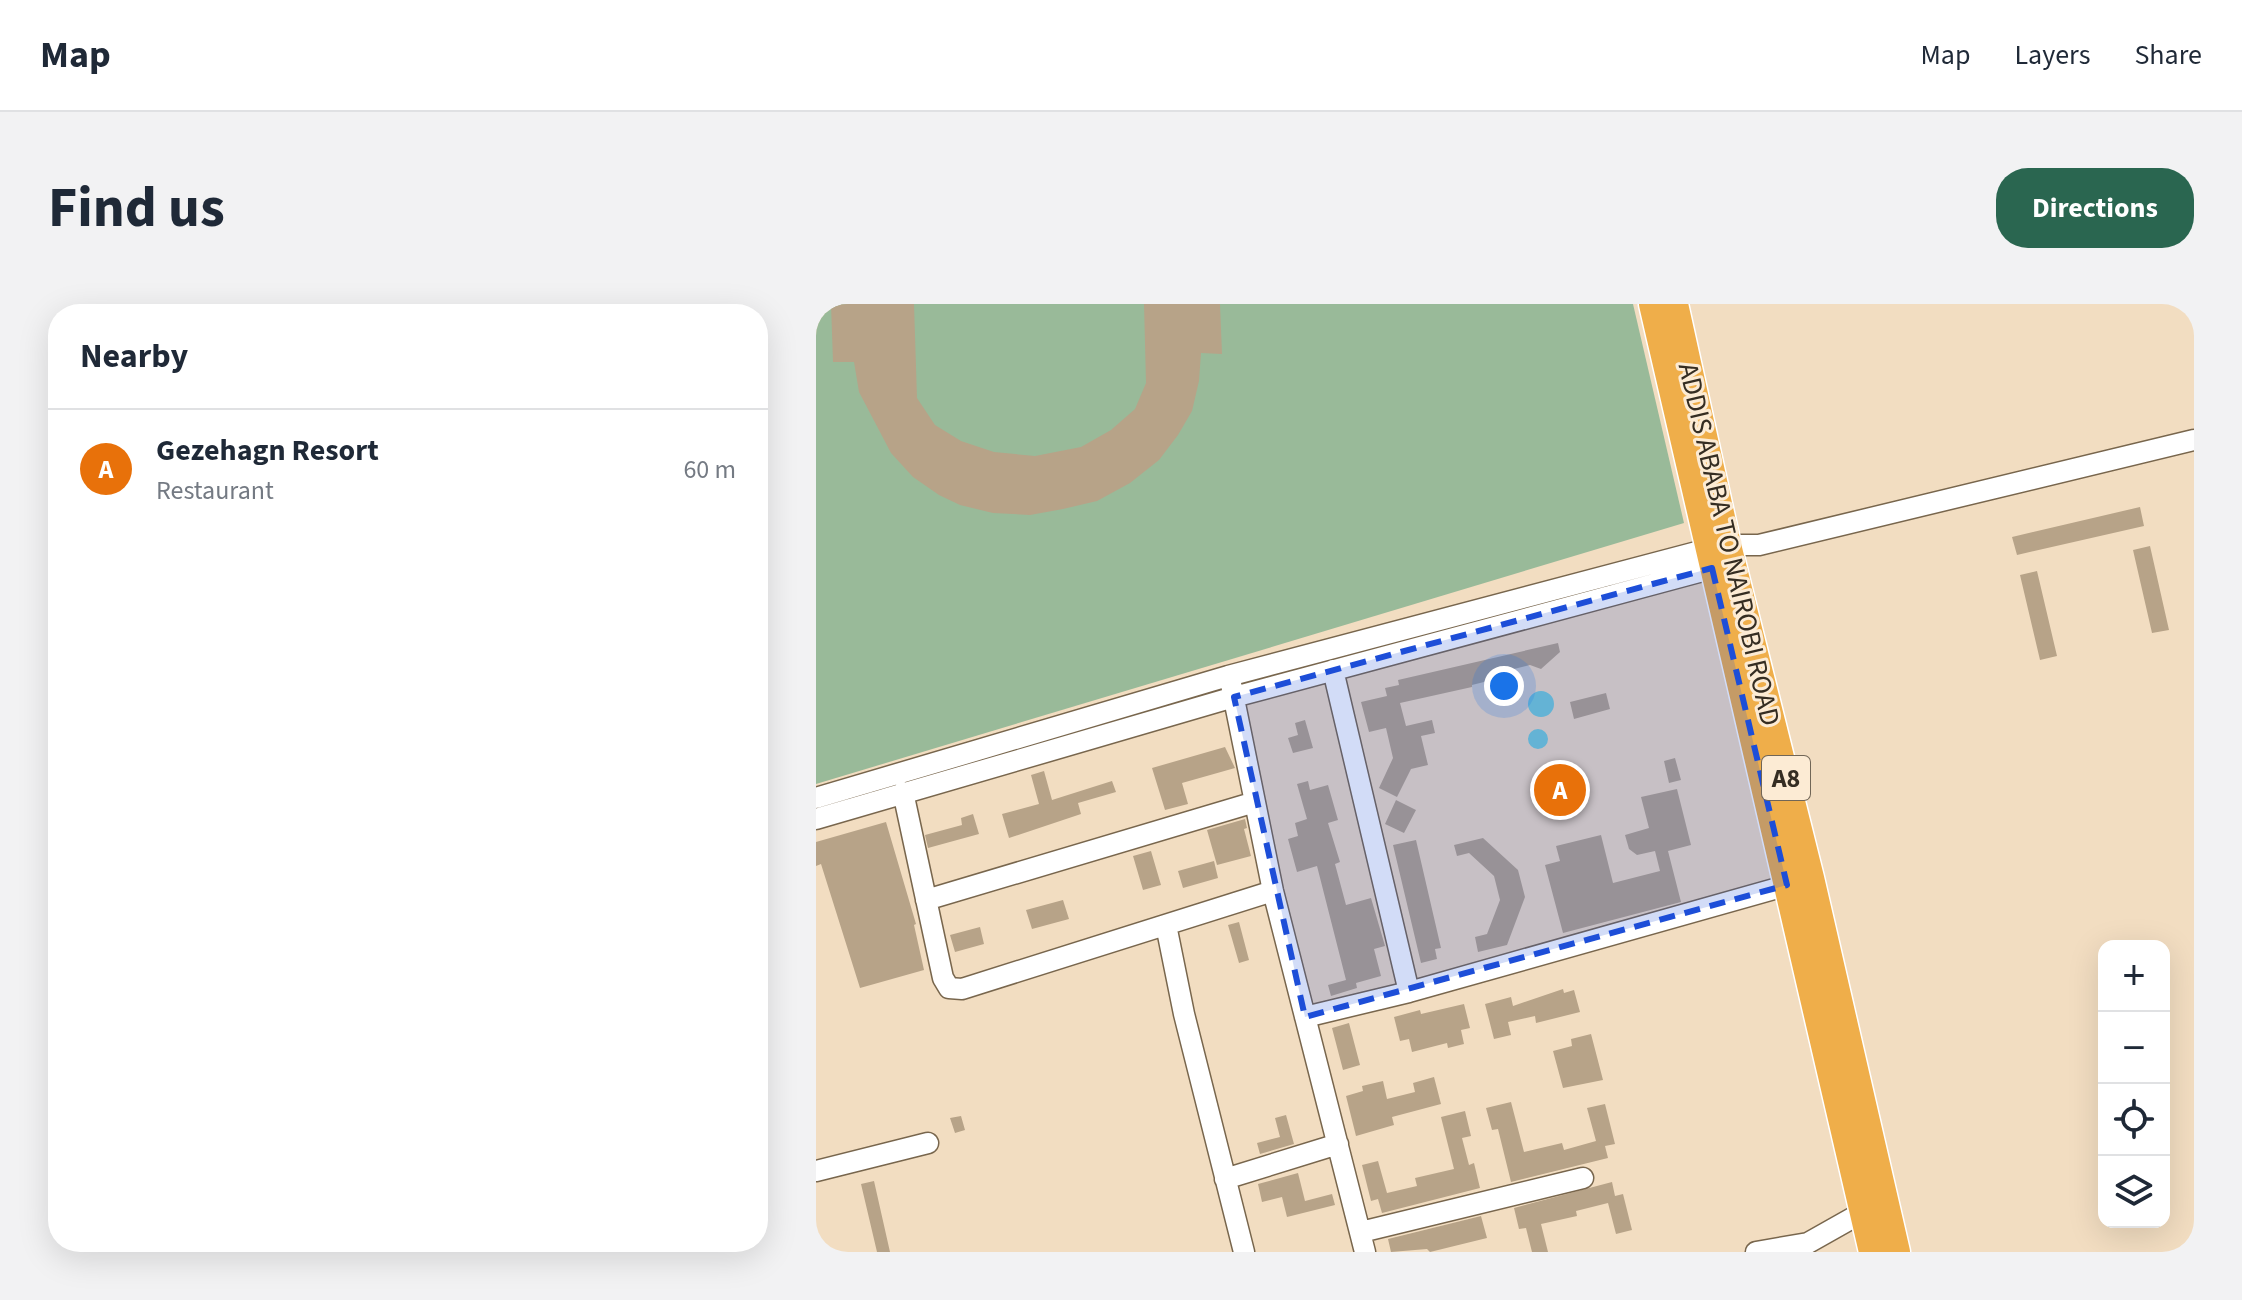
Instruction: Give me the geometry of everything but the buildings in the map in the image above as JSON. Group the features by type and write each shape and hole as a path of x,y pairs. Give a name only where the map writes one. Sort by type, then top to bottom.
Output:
{"highway":[{"name":"ADDIS ABABA TO NAIROBI ROAD","path":"1653,304 1896,1252"},
{"name":"ADDIS ABABA TO NAIROBI ROAD","path":"1674,304 1720,556"},
{"name":"ADDIS ABABA TO NAIROBI ROAD","path":"1799,882 1873,1252"}],"street":[{"path":"816,819 1759,545 2194,440"},
{"path":"816,798 1228,676 1720,556"},
{"path":"1333,670 1409,992"},
{"path":"1228,676 1273,891 1363,1242 1583,1178"},
{"path":"903,792 943,978 949,988 962,989 1273,891"},
{"path":"926,900 1255,802"},
{"path":"1305,1017 1409,992 1799,882"},
{"path":"1166,925 1184,1014 1244,1252"},
{"path":"816,1171 928,1143"},
{"path":"1225,1179 1338,1144"},
{"path":"1756,1252 1808,1243 1863,1212"}],"highlighted area":[{"path":"1712,568 1787,885 1305,1017 1234,697"}],"green space":[{"path":"816,304 1633,304 1684,523 816,784"}],"water":[{"path":"1541,691 1550,695 1554,704 1550,713 1541,717 1532,713 1528,704 1532,695"},
{"path":"1538,729 1545,732 1548,739 1545,746 1538,749 1531,746 1528,739 1531,732"}],"place":[{"name":"Gezehagn Resort","path":"1560,790"}]}
